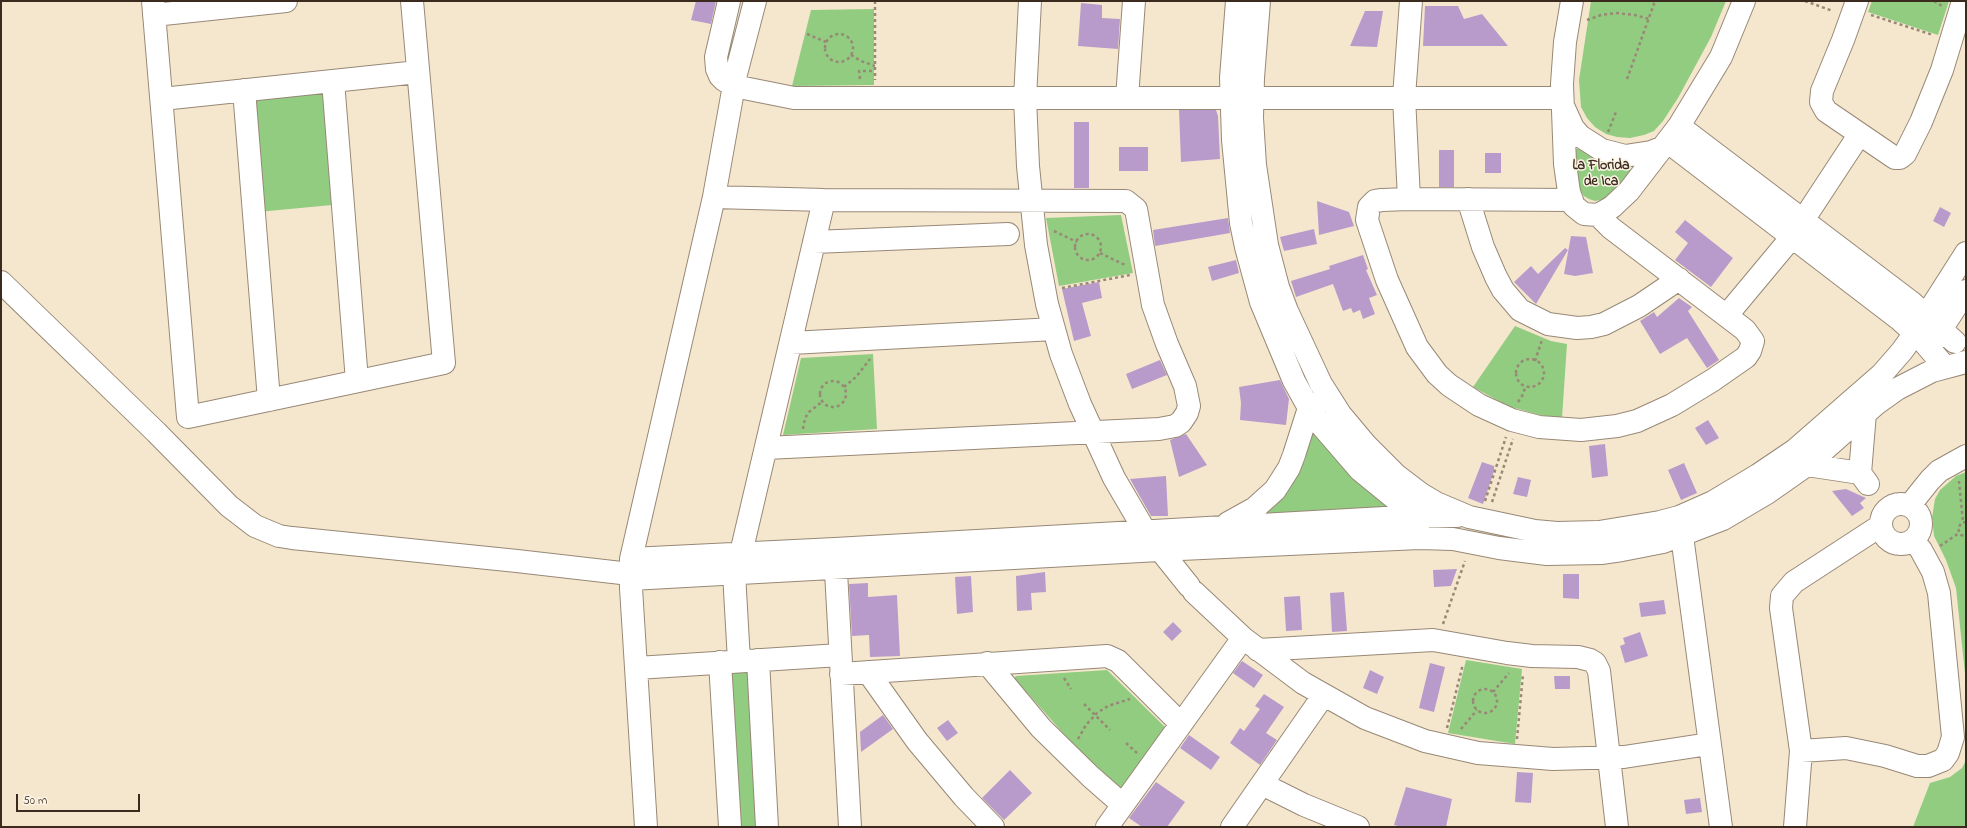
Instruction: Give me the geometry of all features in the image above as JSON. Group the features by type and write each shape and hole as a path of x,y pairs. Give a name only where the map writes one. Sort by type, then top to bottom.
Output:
{"street":[{"path":"286,1 154,8 188,417 444,363 412,1"},
{"path":"730,1 716,63 720,76 729,84 734,86 794,98 1404,97 1563,103"},
{"path":"646,827 631,571 714,197 734,86 755,1"},
{"path":"1030,1 1025,98 1030,200 1044,291 1054,329 1072,384 1114,478 1145,531 1192,589 1250,644 1323,696 1383,726 1443,746 1478,753 1553,759 1608,758 1641,755 1709,744"},
{"path":"1127,98 1134,1"},
{"path":"1237,1 1231,98 1237,190 1246,247 1261,302 1272,332 1294,381 1309,408 1332,439 1360,470 1393,498 1420,516 1468,542"},
{"path":"1259,1 1253,97 1253,141 1257,183 1272,266 1297,334 1329,397 1340,414 1366,445 1396,475 1421,494 1436,503 1476,511 1535,531 1577,533 1643,526 1681,526 1723,519 1745,507 1890,381 1917,378 1945,367 1966,362"},
{"path":"1409,199 1404,97 1412,1"},
{"path":"1572,1 1566,30 1563,103 1564,151 1574,206 1584,214 1598,215 1608,209 1629,191 1670,138 1720,57 1744,1"},
{"path":"1855,7 1820,96 1821,102 1826,111 1859,135 1891,157 1900,158 1910,144 1930,100 1951,41 1963,1"},
{"path":"162,99 418,72"},
{"path":"333,81 357,382"},
{"path":"244,90 269,400"},
{"path":"1563,103 1573,128 1580,136 1602,150 1625,156 1651,152 1670,138"},
{"path":"1726,315 1798,229 1859,135"},
{"path":"1670,138 1798,229 1899,319 1939,335"},
{"path":"714,197 824,200 1120,200 1131,204 1138,217 1144,273 1160,325 1185,386 1188,406 1187,412 1181,422 1167,427 766,448"},
{"path":"1572,200 1409,199 1375,201 1368,207 1367,216 1387,280 1404,321 1427,362 1449,385 1509,426 1581,430 1617,426 1655,414 1697,391 1746,357 1750,352 1753,340 1751,336 1726,315 1611,228 1598,215"},
{"path":"1468,199 1481,242 1496,277 1504,290 1520,310 1548,324 1577,328 1604,324 1639,306 1679,279"},
{"path":"730,827 739,661 737,563 791,344 824,200"},
{"path":"814,242 1008,234"},
{"path":"1945,367 1939,335 1966,253"},
{"path":"1,282 156,432 241,517 261,529 292,538 631,571 737,563 835,558 1159,550 1405,538 1442,538 1522,551 1577,554 1601,553 1643,547 1681,526"},
{"path":"1801,457 1865,413 1890,381 1902,351 1939,335 1966,291"},
{"path":"791,344 1054,329"},
{"path":"1217,527 1246,515 1265,500 1274,490 1286,473 1294,455 1309,408 1329,397"},
{"path":"1801,457 1874,497 1898,504 1910,505 1918,512 1921,522 1920,532 1913,540 1903,544 1893,543 1884,536 1874,497 1865,413"},
{"path":"1910,505 1930,480 1940,471 1961,458"},
{"path":"1405,538 1414,528 1420,516 1422,507 1421,494"},
{"path":"1795,827 1801,751 1781,608 1782,596 1874,497"},
{"path":"835,558 1145,531 1420,516 1476,511"},
{"path":"1681,526 1721,827"},
{"path":"1801,751 1846,748 1885,756 1917,766 1928,766 1943,760 1948,753 1953,737 1939,593 1933,572 1921,550 1913,540"},
{"path":"835,558 853,824"},
{"path":"1107,827 1181,724 1250,644 1433,640 1525,655 1578,657 1595,663 1599,672 1617,827"},
{"path":"637,668 739,661 841,664 868,672 1107,656 1118,661 1181,724"},
{"path":"739,661 767,827"},
{"path":"987,663 1041,728 1071,758 1123,805"},
{"path":"868,672 917,741 964,796 993,827"},
{"path":"1232,827 1323,696"},
{"path":"1262,784 1304,805 1358,827"}],"path":[{"path":"875,1 875,99"},
{"path":"1627,79 1655,1"},
{"path":"1805,1 1843,14 1844,10 1855,7 1861,16 1862,12 1951,41"},
{"path":"1566,30 1592,18 1608,14 1630,14 1649,19"},
{"path":"807,34 826,42"},
{"path":"834,35 845,36 852,44 851,55 843,61 832,61 825,52 826,42 834,35"},
{"path":"851,55 861,61 875,66"},
{"path":"1089,234 1094,236 1099,240 1101,245 1100,253 1094,259 1082,259 1076,250 1077,242 1083,236 1089,234"},
{"path":"1100,253 1144,273"},
{"path":"1044,291 1144,273"},
{"path":"844,387 856,377 884,339"},
{"path":"1534,360 1542,368 1543,378 1536,386 1526,386 1518,379 1517,369 1524,361 1534,360"},
{"path":"837,382 844,387 846,395 841,405 829,407 823,402 820,394 826,384 837,382"},
{"path":"1476,511 1516,404 1522,396 1526,386"},
{"path":"802,446 803,425 805,418 815,407 823,402"},
{"path":"1490,508 1514,435 1509,426"},
{"path":"1961,458 1964,522 1959,525 1958,529 1961,535 1966,536"},
{"path":"1433,640 1434,626 1442,626 1468,542"},
{"path":"1443,746 1467,645"},
{"path":"1515,757 1525,655"},
{"path":"1480,689 1491,690 1497,699 1494,709 1490,712 1479,712 1473,703 1476,693 1480,689"},
{"path":"1071,758 1083,729 1094,715 1115,703 1152,695"},
{"path":"1084,704 1110,730"}],"green space":[{"path":"1591,1 1726,1 1711,37 1678,98 1663,121 1654,131 1630,138 1606,134 1595,127 1587,118 1581,107 1579,80"},
{"path":"1872,1 1949,1 1938,35 1868,12"},
{"path":"874,9 874,85 792,86 811,10"},
{"path":"325,91 332,205 258,212 253,98"},
{"path":"1580,148 1629,165 1631,168 1628,177 1605,199 1595,201 1589,199 1584,196 1578,187 1573,154 1575,150"},
{"path":"1121,215 1133,273 1059,286 1046,218"},
{"path":"1515,326 1551,341 1567,344 1562,418 1540,415 1508,406 1473,387"},
{"path":"873,354 877,429 783,435 801,358"},
{"path":"1312,430 1393,508 1265,514 1276,505 1293,483 1305,460"},
{"path":"1966,472 1966,683 1956,588 1946,560 1934,536 1932,518 1935,499 1940,490 1956,476"},
{"path":"1466,660 1522,669 1515,744 1448,733"},
{"path":"1107,670 1166,728 1122,790 1071,742 1014,678 1016,676"},
{"path":"749,672 761,827 735,827 730,673"},
{"path":"1966,760 1966,827 1913,827 1930,783 1950,777 1962,768"}],"building":[{"path":"696,1 716,1 711,24 691,20"},
{"path":"1081,3 1102,5 1102,18 1120,19 1118,49 1078,46"},
{"path":"1425,6 1458,6 1464,19 1482,14 1508,46 1423,46"},
{"path":"1365,11 1383,11 1377,47 1350,46"},
{"path":"1179,110 1216,110 1218,116 1220,159 1181,162"},
{"path":"1074,122 1089,122 1089,188 1074,188"},
{"path":"1119,147 1148,147 1148,171 1119,171"},
{"path":"1439,150 1454,150 1454,187 1439,187"},
{"path":"1485,153 1501,153 1501,173 1485,173"},
{"path":"1317,201 1349,212 1354,226 1319,235"},
{"path":"1940,207 1951,213 1944,227 1933,221"},
{"path":"1228,218 1230,233 1155,246 1153,230"},
{"path":"1685,220 1733,258 1711,287 1675,260 1688,243 1675,232"},
{"path":"1314,229 1317,244 1284,251 1280,237"},
{"path":"1571,236 1586,237 1593,273 1575,276 1564,274"},
{"path":"1565,248 1568,250 1536,304 1514,282 1531,266 1538,274"},
{"path":"1363,255 1368,269 1366,270 1377,295 1369,298 1375,314 1363,319 1360,310 1353,313 1351,308 1343,311 1333,284 1296,297 1291,281 1330,269 1329,266"},
{"path":"1236,260 1239,273 1212,281 1208,267"},
{"path":"1099,282 1102,298 1082,303 1091,336 1074,341 1062,289"},
{"path":"1679,298 1692,307 1688,311 1719,360 1707,368 1687,338 1660,354 1640,321 1654,312 1657,317"},
{"path":"1160,360 1167,375 1132,389 1126,374"},
{"path":"1280,380 1289,399 1286,425 1240,420 1241,403 1239,387"},
{"path":"1708,420 1719,438 1706,445 1695,428"},
{"path":"1186,434 1207,465 1179,477 1170,440"},
{"path":"1605,444 1608,476 1592,478 1589,446"},
{"path":"1482,462 1494,466 1494,471 1483,504 1468,498"},
{"path":"1684,463 1697,493 1681,500 1668,470"},
{"path":"1166,476 1168,516 1151,516 1130,479"},
{"path":"1518,477 1531,480 1527,497 1513,494"},
{"path":"1846,489 1866,498 1860,503 1864,508 1852,516 1832,491"},
{"path":"1457,569 1451,586 1434,587 1433,570"},
{"path":"1045,572 1046,592 1031,593 1032,610 1017,611 1016,576"},
{"path":"1563,574 1579,574 1579,599 1563,598"},
{"path":"971,576 973,612 957,614 955,577"},
{"path":"868,583 868,597 897,595 900,656 870,657 869,635 852,636 849,584"},
{"path":"1344,592 1347,631 1332,632 1330,593"},
{"path":"1300,596 1302,630 1286,631 1284,597"},
{"path":"1664,600 1666,614 1641,617 1639,603"},
{"path":"1173,622 1182,631 1172,641 1163,632"},
{"path":"1640,632 1648,656 1625,663 1620,646 1625,644 1623,638"},
{"path":"1242,661 1263,675 1254,688 1233,673"},
{"path":"1430,663 1445,667 1434,712 1419,708"},
{"path":"1370,670 1384,677 1377,694 1363,688"},
{"path":"1554,676 1570,676 1570,689 1555,689"},
{"path":"1264,694 1284,707 1266,733 1277,740 1260,765 1230,743 1240,728 1244,731 1260,709 1255,706"},
{"path":"883,715 893,729 861,752 860,732"},
{"path":"948,720 958,733 947,741 937,728"},
{"path":"1189,735 1220,757 1211,770 1180,748"},
{"path":"1010,770 1032,793 1004,820 982,798"},
{"path":"1517,772 1533,773 1531,803 1515,802"},
{"path":"1156,782 1185,802 1167,827 1142,827 1129,818"},
{"path":"1406,787 1452,799 1446,827 1402,827 1394,825"},
{"path":"1700,798 1702,812 1686,814 1684,800"}],"district":[{"name":"La Florida de Ica","path":"1601,176"}]}
